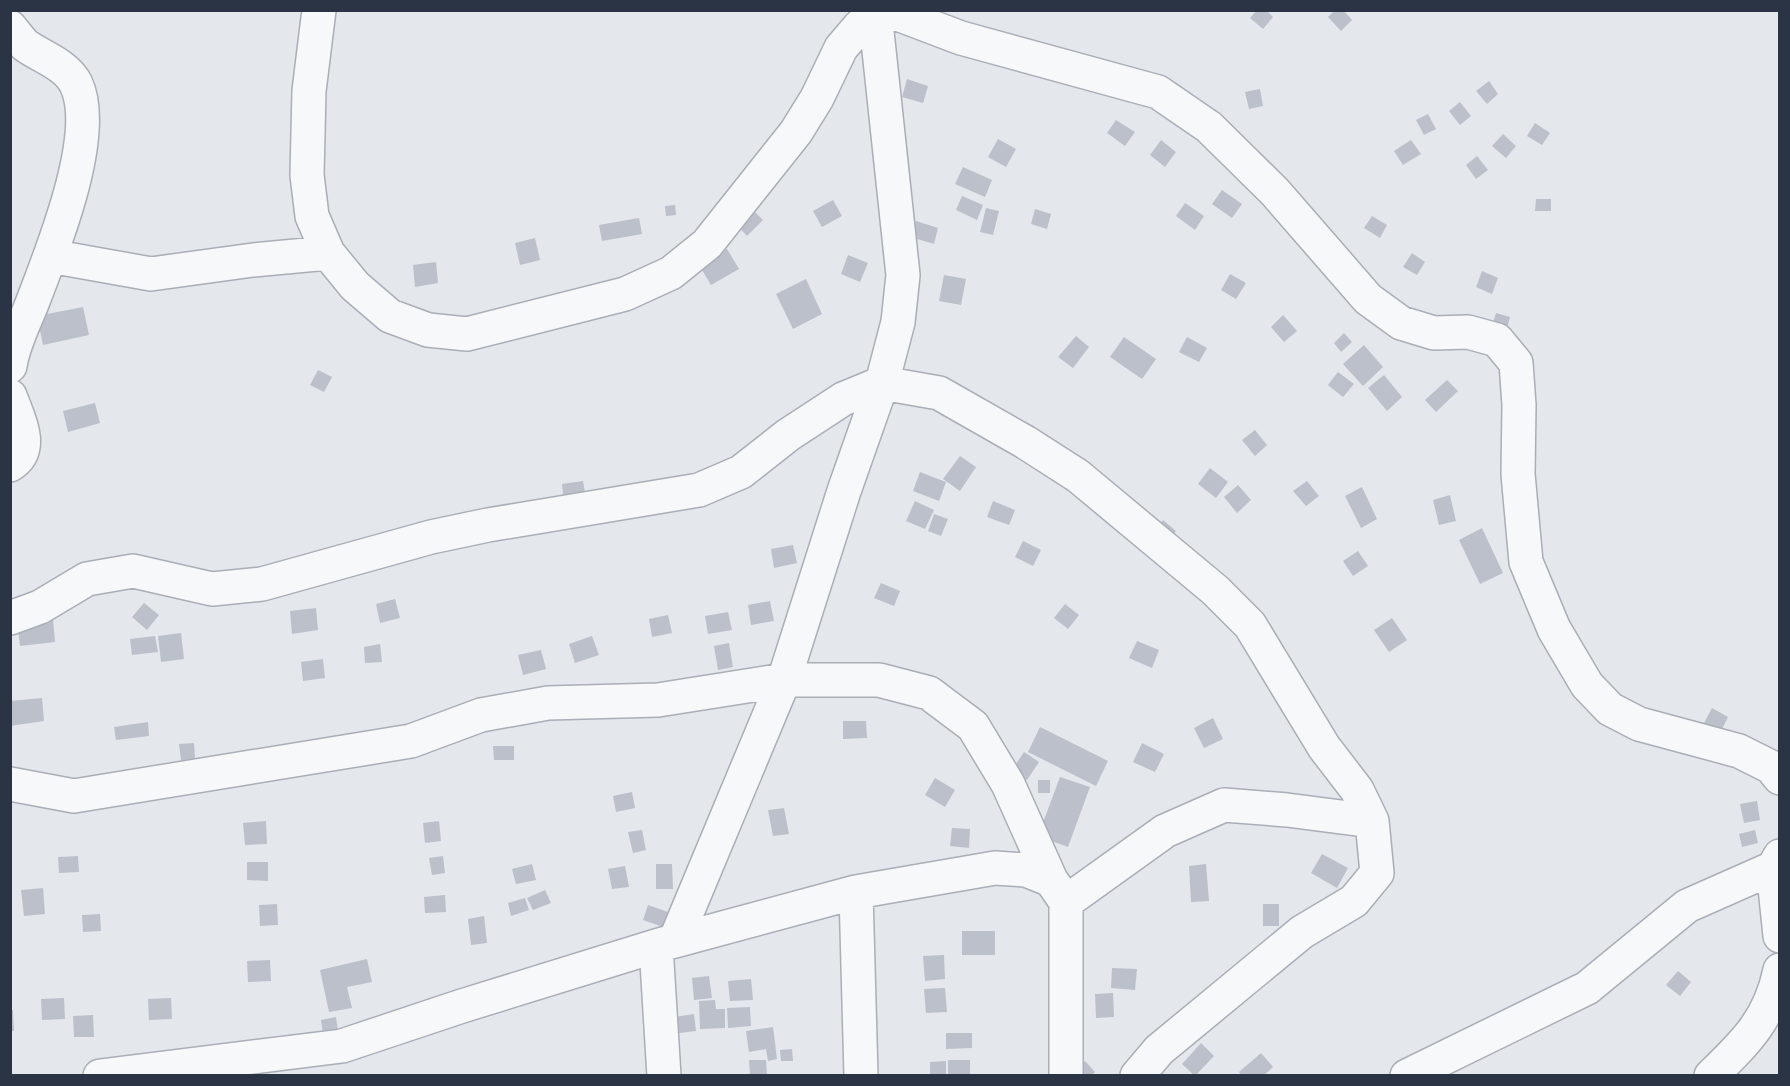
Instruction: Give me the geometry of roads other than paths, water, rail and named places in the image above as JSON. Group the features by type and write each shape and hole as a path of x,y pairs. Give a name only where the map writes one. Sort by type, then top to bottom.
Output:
{"street":[{"path":"320,10 309,91 307,174 312,216 328,253 355,286 390,316 428,330 467,334 625,294 671,273 707,243 796,132 817,98 841,48 859,27 876,13 895,13 961,38 1158,92 1209,127 1275,192 1368,299 1392,317 1401,323 1434,333 1468,332 1497,340 1516,363 1519,405 1518,474 1526,562 1554,629 1587,685 1610,709 1640,724 1739,751 1771,767 1779,778"},
{"path":"664,1076 665,943 784,680 844,491 882,384 898,322 903,275 876,13"},
{"path":"10,27 25,45 64,70 76,83 81,106 81,144 74,181 50,256 10,366"},
{"path":"50,256 151,274 280,256 328,253"},
{"path":"10,618 40,607 87,579 133,572 212,589 262,584 430,537 488,525 699,490 741,472 788,435 843,399 882,384 939,393 1025,442 1078,476 1215,590 1250,625 1324,747 1357,790 1372,820 1377,873 1354,901 1302,932 1167,1063 1137,1076"},
{"path":"10,396 25,443 20,455 10,465"},
{"path":"10,784 74,796 411,741 481,715 548,703 658,700 784,680 879,680 929,693 973,726 1008,784 1058,891 1066,1076"},
{"path":"1058,891 1165,831 1224,805 1372,820"},
{"path":"1407,1076 1587,988 1688,906 1776,862 1779,936"},
{"path":"100,1076 342,1046 665,943 856,892 995,868 1026,870 1058,891"},
{"path":"856,892 861,1076"},
{"path":"1711,1076 1750,1036 1767,1012 1776,990 1779,970"}]}
